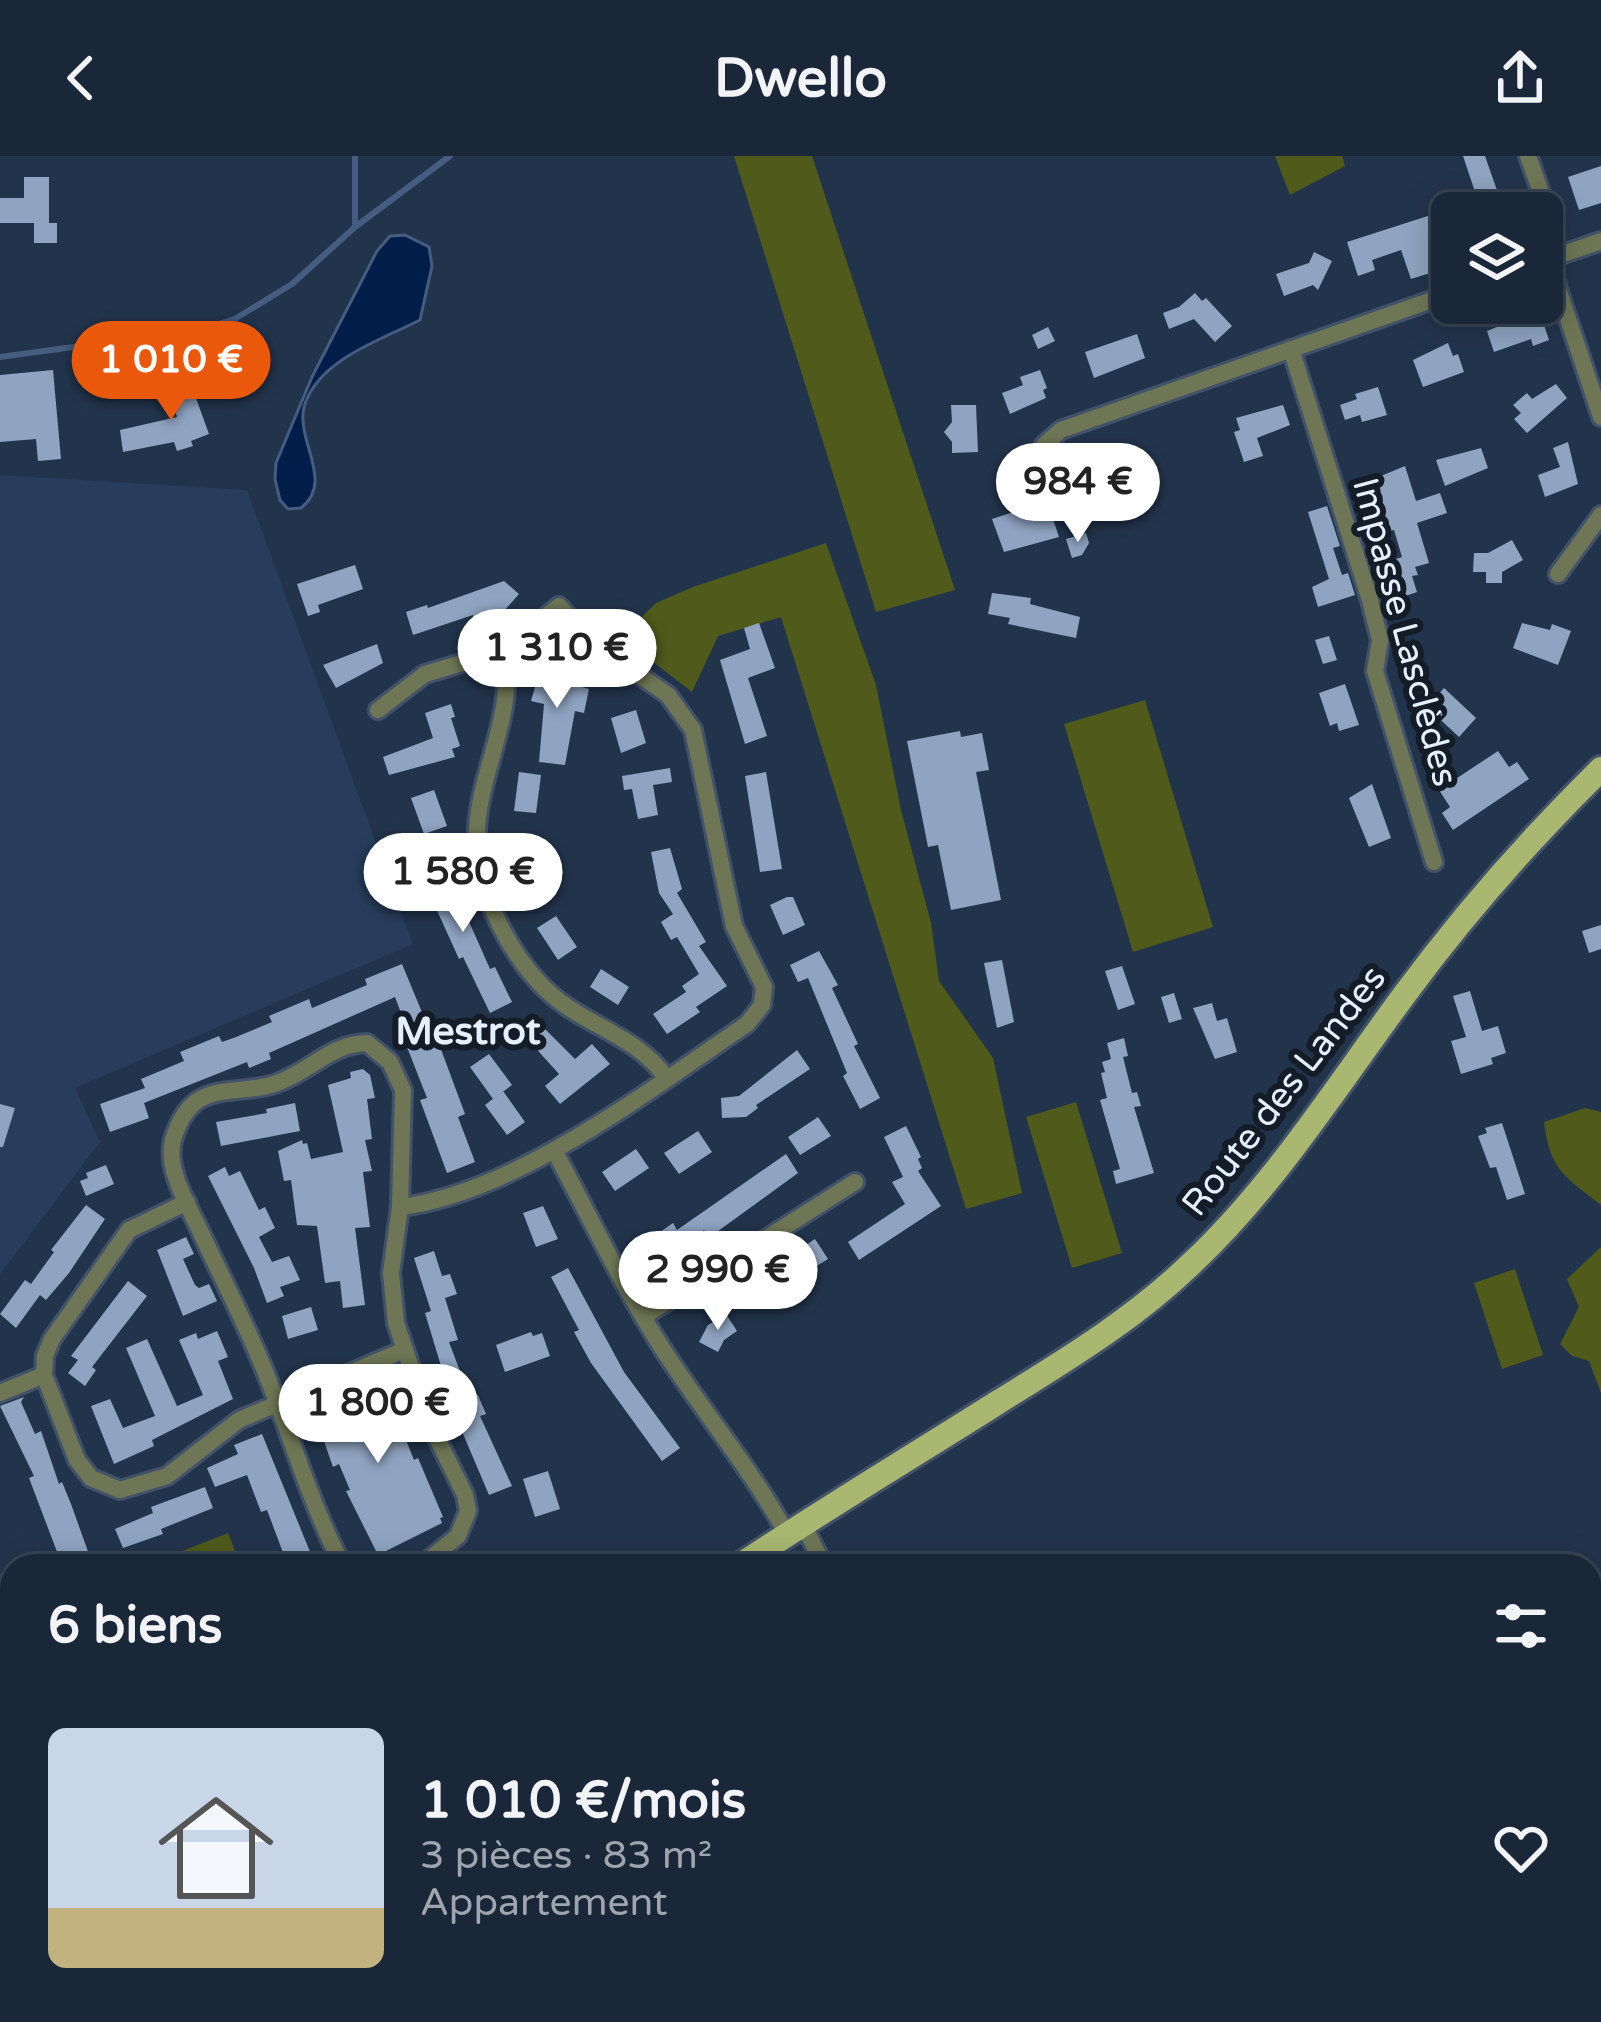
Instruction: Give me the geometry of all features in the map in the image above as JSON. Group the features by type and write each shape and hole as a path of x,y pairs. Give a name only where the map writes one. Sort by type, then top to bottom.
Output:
{"main road":[{"name":"Route des Landes","path":"757,1554 1076,1353 1190,1266 1305,1135 1405,993 1483,895 1601,769"}],"street":[{"path":"1528,156 1541,192"},
{"path":"1563,254 1601,241"},
{"path":"1044,445 1060,430 1078,423 1431,299"},
{"path":"1563,310 1601,417"},
{"name":"Impasse Lasclèdes","path":"1291,349 1370,600 1380,640 1375,671 1434,862"},
{"path":"1558,574 1601,515"},
{"path":"378,710 425,674 502,651 559,606 593,643 668,695 692,730 734,926 764,987 762,1005 747,1024 554,1150 475,1185 400,1207"},
{"path":"502,651 506,695 482,781 476,826 480,868 489,896 537,983 643,1052 665,1078"},
{"path":"338,1554 275,1406 266,1373 187,1202 171,1154 180,1122 196,1102 214,1093 281,1082 346,1043 367,1042 390,1062 403,1090 400,1207 392,1274 396,1323 430,1424 465,1495 468,1511 458,1537 436,1554"},
{"path":"554,1150 643,1317 815,1554"},
{"path":"643,1317 855,1182"},
{"path":"187,1202 144,1221 118,1241 45,1356 44,1375 82,1469 102,1485 120,1490 166,1476 225,1428 404,1350"},
{"path":"0,1393 44,1375"}],"shaded area":[{"path":"405,235 429,247 432,266 420,320 356,351 314,386 303,415 315,485 301,508 288,509 280,500 276,463 312,377 377,251 390,236"},
{"path":"0,475 247,490 413,944 75,1088 100,1142 0,1274"}],"green space":[{"path":"734,156 812,156 955,590 876,612"},
{"path":"1275,156 1342,156 1345,166 1290,195"},
{"path":"826,543 876,685 901,810 931,923 939,981 993,1058 1022,1193 966,1209 781,617 718,636 692,692 621,637 656,603"},
{"path":"1145,700 1213,927 1133,952 1064,724"},
{"path":"1076,1102 1122,1253 1072,1268 1026,1117"},
{"path":"1585,1108 1601,1112 1601,1205 1561,1171 1550,1151 1544,1122"},
{"path":"1601,1247 1601,1393 1589,1361 1572,1356 1560,1344 1579,1307 1567,1279"},
{"path":"1515,1269 1543,1355 1502,1369 1474,1283"},
{"path":"228,1533 236,1554 181,1554"}],"building":[{"path":"1463,156 1485,156 1498,192 1475,192"},
{"path":"1601,166 1601,203 1579,210 1568,177"},
{"path":"24,177 49,177 49,223 57,223 57,243 34,243 34,223 0,223 0,198 24,198"},
{"path":"1431,215 1431,273 1411,279 1401,250 1372,260 1375,270 1358,276 1347,242"},
{"path":"1314,252 1332,261 1318,290 1313,285 1284,296 1276,274 1309,263"},
{"path":"1195,293 1232,326 1215,342 1194,319 1169,329 1163,313"},
{"path":"1504,324 1544,324 1549,340 1533,346 1531,339 1494,352 1487,331"},
{"path":"1048,327 1055,341 1038,349 1032,335"},
{"path":"1137,334 1145,358 1094,378 1085,352"},
{"path":"1448,343 1464,372 1423,387 1413,360"},
{"path":"53,370 61,459 38,461 36,439 0,442 0,375"},
{"path":"1040,370 1046,398 1010,414 1002,393 1023,385 1020,377"},
{"path":"188,376 209,434 177,451 174,442 123,452 120,430 177,417 167,382"},
{"path":"1556,384 1567,398 1527,433 1514,419 1521,413 1513,405 1527,393 1532,399"},
{"path":"1378,387 1387,415 1362,422 1360,415 1345,420 1340,405"},
{"path":"951,405 976,405 978,452 952,453 952,442 944,432 952,422"},
{"path":"1283,405 1290,425 1257,438 1263,456 1244,462 1234,432 1240,430 1236,418"},
{"path":"1568,442 1578,484 1545,497 1538,475 1560,467 1553,448"},
{"path":"1481,448 1488,468 1445,486 1436,460"},
{"path":"1405,466 1416,501 1440,493 1447,513 1417,523 1429,563 1415,567 1418,575 1412,576 1417,592 1400,598 1390,561 1402,557 1394,530 1390,531 1380,501 1358,508 1352,488"},
{"path":"1047,501 1059,537 1004,552 992,519"},
{"path":"1327,506 1340,546 1333,548 1355,595 1318,607 1312,587 1329,579 1308,512"},
{"path":"1086,533 1089,543 1082,555 1072,558 1066,539"},
{"path":"1512,540 1523,560 1502,572 1502,583 1486,583 1486,572 1473,572 1474,553 1488,553"},
{"path":"355,565 363,589 318,605 320,612 308,616 297,584"},
{"path":"504,581 519,594 503,612 475,621 473,615 413,635 406,612"},
{"path":"992,593 1031,598 1030,604 1080,617 1076,638 1008,624 1010,618 988,614"},
{"path":"759,623 775,668 748,678 767,736 745,744 720,660 750,649 744,628"},
{"path":"1522,623 1550,630 1552,624 1571,631 1558,665 1513,648"},
{"path":"1329,636 1337,660 1323,664 1315,640"},
{"path":"377,644 383,663 336,688 323,665"},
{"path":"543,660 564,665 561,681 589,689 584,713 575,711 565,765 539,762 544,704 531,701"},
{"path":"1345,684 1359,725 1339,731 1337,723 1330,726 1319,693"},
{"path":"1444,688 1476,718 1459,737 1427,707"},
{"path":"451,704 460,746 452,749 455,757 389,775 383,757 433,738 425,713"},
{"path":"636,710 646,743 621,753 611,718"},
{"path":"960,731 961,737 982,733 989,770 976,772 1001,900 951,910 938,845 928,847 907,741"},
{"path":"1498,751 1509,767 1517,762 1529,779 1453,830 1442,813 1450,807 1439,790"},
{"path":"670,768 672,782 653,785 658,815 638,819 632,789 624,790 622,776"},
{"path":"519,772 541,775 536,813 514,811"},
{"path":"766,772 782,869 760,872 745,776"},
{"path":"1372,784 1391,838 1369,847 1349,798"},
{"path":"434,790 447,826 424,834 411,798"},
{"path":"670,848 682,889 677,893 706,942 699,946 727,986 667,1034 653,1014 686,992 682,986 699,974 677,937 671,940 661,922 673,914 659,893 651,852"},
{"path":"535,855 552,889 532,897 525,880 517,884 509,865"},
{"path":"441,857 460,910 463,908 490,969 495,967 512,1002 490,1013 435,906 428,908 422,892 429,889 420,864"},
{"path":"793,897 805,925 783,935 770,905"},
{"path":"556,916 577,947 558,960 537,928"},
{"path":"1601,925 1601,949 1589,953 1582,931"},
{"path":"819,951 838,985 832,988 880,1098 860,1109 843,1076 847,1073 808,978 798,982 790,965"},
{"path":"1002,960 1014,1022 997,1028 984,963"},
{"path":"402,964 465,1114 458,1117 475,1162 447,1173 420,1100 427,1098 407,1047 413,1045 395,997 269,1053 271,1059 249,1068 247,1062 144,1103 149,1118 110,1132 100,1104 145,1088 141,1079 184,1061 180,1052 219,1036 222,1042 236,1037 309,999 312,1008"},
{"path":"1122,966 1135,1004 1118,1010 1105,971"},
{"path":"601,969 629,987 618,1005 590,987"},
{"path":"1470,991 1482,1031 1498,1026 1506,1053 1491,1058 1493,1064 1461,1074 1451,1041 1466,1037 1453,996"},
{"path":"1174,993 1182,1019 1169,1023 1161,997"},
{"path":"1212,1003 1217,1021 1227,1018 1237,1052 1215,1059 1193,1008"},
{"path":"535,1019 575,1059 592,1044 610,1064 560,1104 545,1086 559,1074 521,1032"},
{"path":"1124,1038 1128,1056 1123,1057 1132,1093 1137,1092 1141,1106 1134,1107 1154,1173 1116,1184 1113,1171 1120,1169 1100,1100 1107,1098 1101,1073 1105,1072 1102,1062 1111,1059 1107,1043"},
{"path":"797,1050 810,1069 746,1117 722,1118 721,1098 739,1096"},
{"path":"489,1054 512,1085 493,1099 470,1067"},
{"path":"363,1069 370,1075 375,1098 367,1099 372,1139 365,1140 372,1171 363,1172 370,1227 355,1228 365,1305 343,1308 340,1281 325,1283 317,1226 297,1225 291,1180 284,1181 278,1151 302,1140 311,1159 343,1152 328,1085"},
{"path":"503,1091 525,1122 507,1135 485,1105"},
{"path":"295,1103 300,1131 221,1146 216,1122"},
{"path":"0,1104 15,1108 3,1147 0,1147"},
{"path":"818,1117 831,1136 800,1155 788,1137"},
{"path":"1502,1123 1525,1194 1507,1200 1496,1167 1490,1168 1478,1136 1487,1133 1485,1128"},
{"path":"906,1126 921,1157 918,1171 941,1206 859,1260 848,1242 905,1204 892,1182 903,1177 884,1137"},
{"path":"698,1131 712,1152 679,1174 664,1153"},
{"path":"636,1149 649,1168 615,1191 602,1172"},
{"path":"786,1154 798,1173 714,1234 704,1230 666,1256 674,1268 661,1277 640,1246 673,1223 677,1230"},
{"path":"106,1165 114,1184 86,1196 80,1181 88,1178 86,1173"},
{"path":"225,1167 229,1176 240,1171 259,1210 265,1207 275,1228 259,1237 272,1262 289,1256 300,1280 280,1287 284,1296 267,1303 208,1176"},
{"path":"86,1205 105,1219 69,1273 46,1300 40,1295 16,1328 0,1314 25,1280 31,1284"},
{"path":"543,1206 558,1239 536,1247 523,1213"},
{"path":"186,1237 194,1254 183,1259 195,1285 209,1284 217,1301 183,1316 157,1250"},
{"path":"815,1239 828,1259 748,1309 736,1290"},
{"path":"434,1251 442,1276 450,1274 457,1294 445,1298 458,1340 449,1342 470,1398 478,1395 486,1414 480,1416 512,1486 489,1495 435,1368 441,1366 425,1313 431,1311 414,1258"},
{"path":"568,1268 624,1372 680,1448 662,1461 574,1332 579,1330 551,1277"},
{"path":"128,1281 147,1296 92,1367 96,1370 85,1386 68,1373 78,1360 71,1356"},
{"path":"311,1307 318,1330 288,1339 282,1316"},
{"path":"726,1314 737,1331 724,1340 718,1352 699,1342 708,1325"},
{"path":"217,1331 228,1357 218,1361 233,1399 114,1464 91,1406 110,1399 123,1428 155,1416 126,1348 147,1339 177,1406 203,1395 179,1340"},
{"path":"531,1332 533,1336 542,1333 550,1356 505,1372 496,1345"},
{"path":"381,1378 442,1523 378,1554 346,1491 350,1490 339,1464 333,1467 312,1407"},
{"path":"24,1397 21,1402 35,1434 41,1431 89,1554 58,1554 29,1478 34,1476 0,1406"},
{"path":"262,1434 311,1554 284,1554 247,1475 215,1487 207,1468 238,1454 234,1445"},
{"path":"548,1471 560,1509 535,1517 523,1479"},
{"path":"205,1487 213,1508 123,1548 115,1529 153,1513 151,1507"}],"waterway":[{"path":"355,156 355,224"},
{"path":"0,357 198,330 233,320 292,284 355,227 450,156"}],"district":[{"name":"Mestrot","path":"468,1031"}]}
